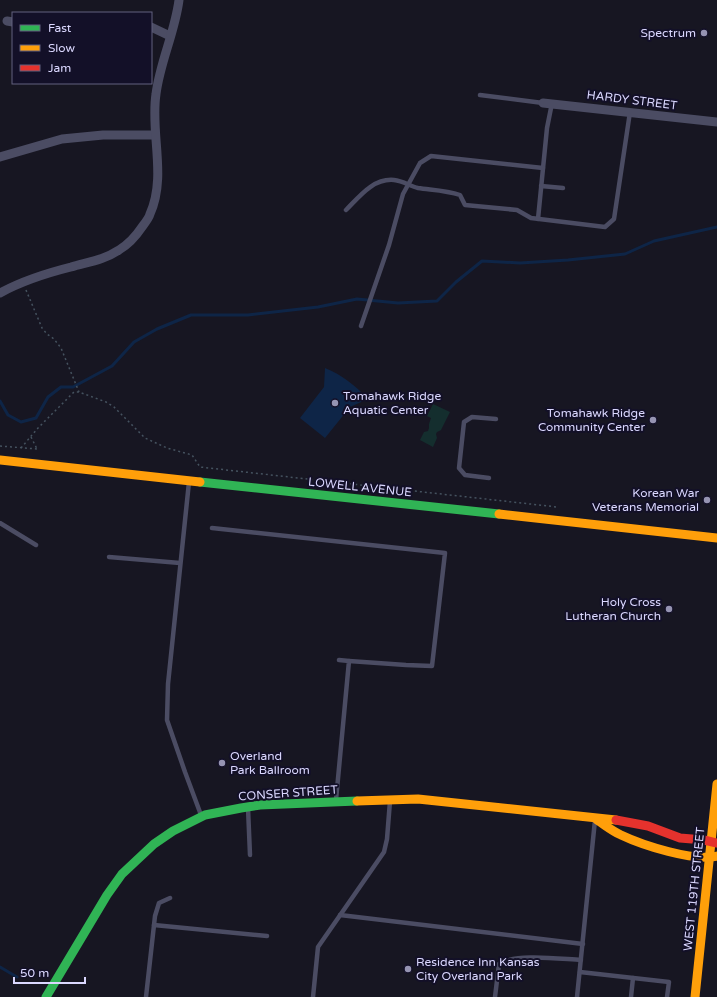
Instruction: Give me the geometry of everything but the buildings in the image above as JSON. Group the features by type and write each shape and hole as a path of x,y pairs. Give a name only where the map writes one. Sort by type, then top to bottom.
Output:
{"street":[{"path":"0,293 23,282 89,263 119,251 136,235 150,214 158,188 154,114 156,93 179,0"},
{"path":"152,27 170,36"},
{"name":"HARDY STREET","path":"548,103 717,122"},
{"path":"0,157 62,139 103,135 155,135"},
{"name":"LOWELL AVENUE","path":"0,460 717,538"},
{"name":"WEST 119TH STREET","path":"695,997 713,857 717,784"},
{"name":"CONSER STREET","path":"46,997 107,895 122,874 154,844 173,831 202,817 222,811 248,807 390,799 418,799 595,819 624,820 648,826 669,835 681,838 714,842"},
{"name":"CONSER STREET","path":"595,819 620,835 668,852 713,857"}],"lane":[{"path":"480,95 548,103 538,219"},
{"path":"346,210 363,191 376,184 388,180 395,180 416,188 448,191 460,195 465,205 517,210 531,218 605,227 614,219 630,112"},
{"path":"361,326 389,244 403,194 420,162 431,156 543,168"},
{"path":"541,186 563,188"},
{"path":"490,478 465,475 459,468 464,422 472,417 496,419"},
{"path":"189,480 168,684 167,720 202,817"},
{"path":"0,523 36,545"},
{"path":"212,528 444,554 432,666 391,665 339,660"},
{"path":"109,557 180,563"},
{"path":"335,802 349,661"},
{"path":"313,997 318,947 384,852 390,799"},
{"path":"248,807 250,855"},
{"path":"577,997 595,819"},
{"path":"146,997 155,916 159,903 170,898"},
{"path":"340,915 583,944"},
{"path":"154,925 267,936"},
{"path":"495,997 499,964 506,960 542,958 581,960"},
{"path":"580,972 669,982 668,997"},
{"path":"631,997 633,978"}],"path":[{"path":"23,282 42,328 61,348 79,392"},
{"path":"21,448 38,428 74,392 79,392 106,402 114,407 146,438 167,448 192,455 200,467 557,507"},
{"path":"0,446 37,450 31,437"}],"green space":[{"path":"433,404 450,412 441,430 436,434 437,438 433,447 420,440 424,432 428,431 431,418 427,416"}],"water":[{"name":"Tomahawk Ridge Aquatic Center","path":"325,368 348,381 368,399 350,407 325,438 300,418 324,387"}],"waterway":[{"path":"0,401 8,415 21,422 36,418 48,397 61,387 73,387 112,366 134,342 157,329 191,315 248,315 318,307 357,299 398,303 437,301 456,282 482,261 520,263 625,254 654,241 717,227"},
{"path":"0,967 17,977"}],"traffic: fast":[{"path":"200,482 499,514"},
{"path":"46,997 107,895 122,874 154,844 173,831 205,815 241,808 260,805 357,801"}],"traffic: slow":[{"path":"0,460 200,482"},
{"path":"499,514 717,538"},
{"path":"695,997 717,784"},
{"path":"357,801 418,799 616,820"},
{"path":"597,820 621,835 668,852 695,857 717,856"}],"traffic: jam":[{"path":"616,820 648,826 680,838 704,840 717,843"}],"place":[{"name":"Spectrum","path":"704,33"},
{"name":"Tomahawk Ridge Aquatic Center","path":"335,403"},
{"name":"Tomahawk Ridge Community Center","path":"653,420"},
{"name":"Korean War Veterans Memorial","path":"707,500"},
{"name":"Holy Cross Lutheran Church","path":"669,609"},
{"name":"Overland Park Ballroom","path":"222,763"},
{"name":"Residence Inn Kansas City Overland Park","path":"408,969"}]}
